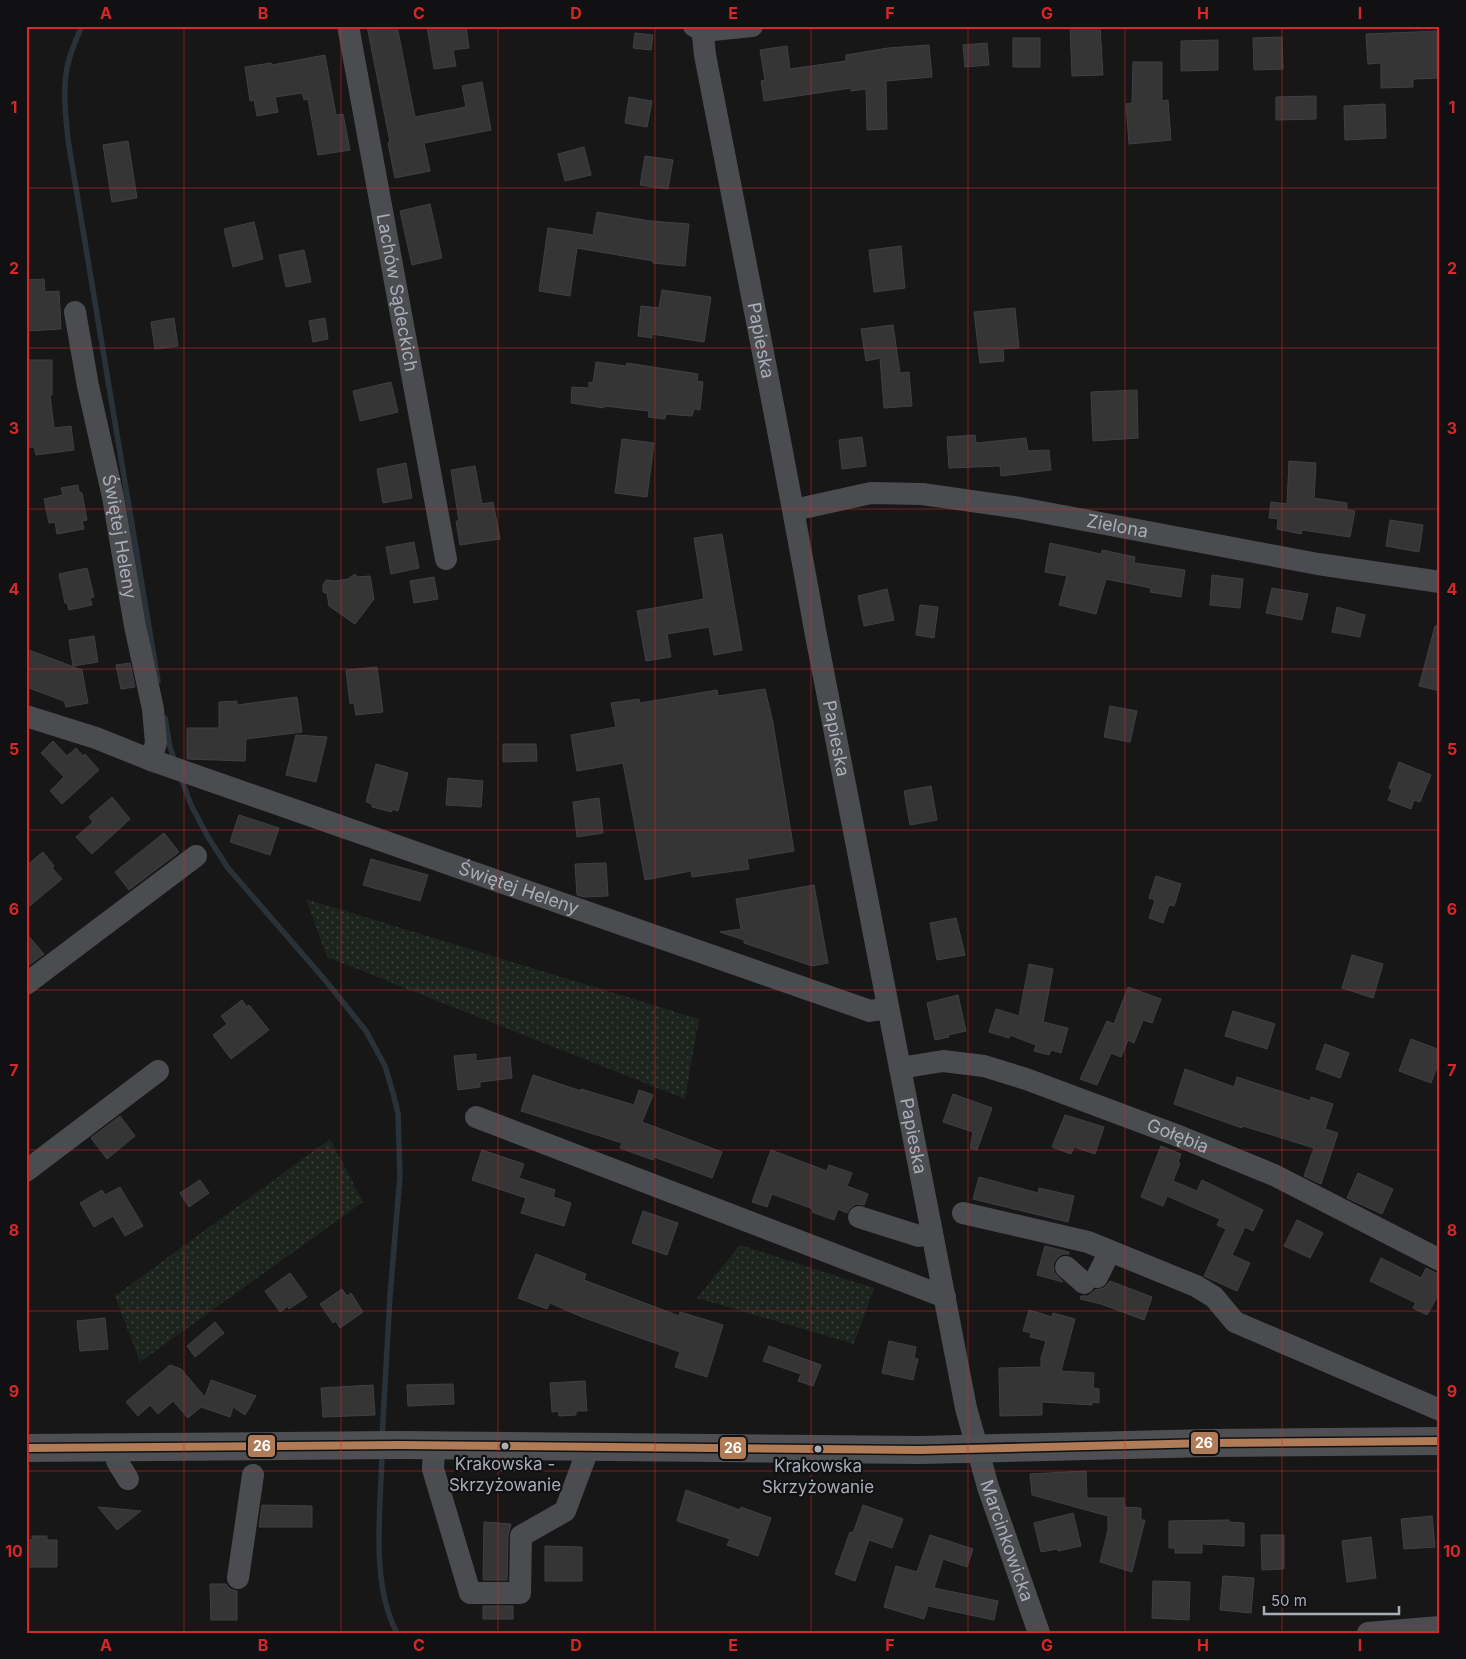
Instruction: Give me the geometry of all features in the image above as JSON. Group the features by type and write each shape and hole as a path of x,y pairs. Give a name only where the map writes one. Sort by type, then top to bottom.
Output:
{"main road":[{"path":"26,1448 399,1445 920,1450 1440,1440"}],"street":[{"name":"Lachów Sądeckich","path":"348,26 446,559"},
{"path":"700,28 752,26"},
{"name":"Papieska","path":"700,28 794,510 888,1008 966,1408 977,1449"},
{"name":"Świętej Heleny","path":"75,312 88,386 113,497 135,626 153,708 156,762"},
{"name":"Zielona","path":"794,510 872,493 922,494 1020,508 1318,564 1440,582"},
{"name":"Świętej Heleny","path":"26,716 96,738 156,762 870,1011 888,1008"},
{"path":"26,984 196,856"},
{"name":"Gołębia","path":"900,1068 943,1061 984,1066 1026,1079 1176,1135 1274,1175 1440,1260"},
{"path":"26,1171 158,1072"},
{"path":"476,1117 945,1297"},
{"path":"964,1213 1088,1242 1196,1286 1214,1297 1235,1322 1440,1410"},
{"path":"859,1217 919,1236"},
{"path":"1066,1267 1091,1280 1110,1251"},
{"path":"434,1446 433,1469 470,1593 520,1593 521,1536 565,1511 589,1447"},
{"name":"Marcinkowicka","path":"977,1449 988,1487 1039,1633"},
{"path":"238,1578 253,1475"},
{"path":"1368,1633 1440,1627"}],"shaded area":[{"path":"306,899 699,1019 685,1099 327,957"},
{"path":"330,1139 363,1202 140,1362 115,1296"},
{"path":"740,1245 874,1288 854,1344 697,1298"}],"building":[{"path":"367,26 397,26 415,117 466,107 462,86 482,82 491,130 424,143 430,171 395,178 388,143 390,142"},
{"path":"427,26 466,26 469,48 453,50 456,66 434,69"},
{"path":"1070,26 1100,26 1103,75 1072,76"},
{"path":"1439,31 1440,78 1413,79 1413,87 1381,88 1381,63 1368,64 1366,34"},
{"path":"635,33 653,35 651,50 633,48"},
{"path":"1282,37 1283,69 1254,70 1253,38"},
{"path":"1013,38 1040,38 1040,67 1013,67"},
{"path":"1218,40 1218,70 1181,71 1181,41"},
{"path":"987,43 989,65 965,67 963,45"},
{"path":"929,45 932,77 886,81 887,129 867,130 866,89 851,91 851,88 764,101 761,81 765,80 760,50 787,46 790,69 846,61 846,55 888,48"},
{"path":"325,55 336,115 343,114 350,150 318,155 308,99 304,100 302,93 275,97 278,112 257,116 254,100 250,101 245,67 271,63 272,65"},
{"path":"1133,62 1162,62 1162,101 1168,100 1171,140 1129,144 1126,104 1132,103"},
{"path":"1316,96 1316,119 1276,120 1276,97"},
{"path":"629,97 652,101 647,127 625,123"},
{"path":"1385,104 1386,138 1345,140 1344,106"},
{"path":"128,141 137,198 112,202 103,145"},
{"path":"584,147 591,175 565,181 558,154"},
{"path":"645,156 673,160 668,189 640,185"},
{"path":"430,204 442,258 412,265 400,211"},
{"path":"597,212 650,221 689,224 685,266 653,263 653,261 577,248 570,296 539,291 548,228 593,235"},
{"path":"254,222 263,259 233,267 224,229"},
{"path":"901,246 905,288 874,292 869,250"},
{"path":"304,250 311,282 286,287 279,255"},
{"path":"44,279 45,292 59,291 61,329 26,331 26,280"},
{"path":"662,290 711,297 704,342 652,334 652,338 638,336 641,306 659,308"},
{"path":"1015,308 1019,348 1003,349 1004,361 980,363 974,312"},
{"path":"174,318 178,346 155,349 151,322"},
{"path":"325,318 328,339 313,342 309,321"},
{"path":"893,325 900,373 909,372 912,406 884,408 880,358 866,361 861,329"},
{"path":"26,360 52,360 52,395 50,395 54,428 71,426 74,450 36,455 34,447 26,448"},
{"path":"596,362 626,366 627,363 698,374 697,381 703,382 700,410 694,409 692,416 666,414 665,419 648,417 649,411 604,406 604,408 571,403 572,387 589,388 589,382 593,383"},
{"path":"391,382 398,412 360,421 353,391"},
{"path":"1137,390 1138,438 1093,441 1091,392"},
{"path":"975,435 976,443 1026,438 1028,451 1049,450 1051,470 1001,476 1000,466 949,468 947,437"},
{"path":"862,437 866,466 842,469 839,440"},
{"path":"622,439 654,443 647,497 615,493"},
{"path":"1289,461 1316,463 1314,498 1347,503 1347,510 1355,511 1350,537 1302,530 1301,534 1277,529 1278,519 1269,518 1271,502 1287,504"},
{"path":"406,463 412,498 383,503 377,469"},
{"path":"475,466 482,504 493,502 500,539 460,545 456,521 459,521 451,470"},
{"path":"78,485 79,492 82,493 87,520 82,521 84,529 57,534 55,522 49,523 44,499 63,495 61,488"},
{"path":"1390,520 1423,525 1419,552 1386,546"},
{"path":"722,534 742,650 714,655 709,627 667,634 671,657 646,661 637,611 704,599 694,538"},
{"path":"414,542 419,568 391,574 386,547"},
{"path":"1050,543 1101,554 1102,550 1135,557 1134,563 1185,570 1181,597 1150,592 1151,588 1106,579 1096,614 1059,605 1067,576 1045,572"},
{"path":"87,568 94,597 90,598 92,605 69,610 67,603 65,603 59,574"},
{"path":"355,574 357,577 370,576 374,599 355,624 329,606 327,593 323,592 323,585 326,580 348,579"},
{"path":"1212,575 1243,579 1240,608 1210,605"},
{"path":"434,577 438,599 414,603 410,581"},
{"path":"1272,588 1308,594 1302,620 1266,613"},
{"path":"887,589 894,620 864,626 858,596"},
{"path":"920,605 938,607 934,638 916,635"},
{"path":"1337,607 1365,615 1360,637 1332,632"},
{"path":"1435,626 1440,626 1440,691 1419,686"},
{"path":"94,636 98,662 73,666 69,640"},
{"path":"26,649 82,670 88,703 66,707 64,701 26,687"},
{"path":"130,663 135,687 121,689 116,665"},
{"path":"377,667 383,712 356,715 354,703 350,704 346,670"},
{"path":"765,689 773,723 794,851 747,859 749,869 692,877 691,871 645,880 623,763 577,771 571,735 616,727 611,703 639,699 640,703 717,690 718,696"},
{"path":"297,697 302,732 246,739 245,761 187,759 187,728 219,728 219,702 237,701 237,705"},
{"path":"1110,706 1137,711 1130,742 1104,737"},
{"path":"296,735 327,737 316,782 286,775"},
{"path":"53,741 67,756 76,748 83,756 85,754 99,770 62,804 50,791 64,777 41,753"},
{"path":"503,744 536,744 537,761 503,762"},
{"path":"1399,762 1431,775 1420,802 1414,800 1411,809 1388,800 1392,790 1389,788"},
{"path":"376,764 408,773 398,811 392,809 392,812 372,807 372,804 366,802"},
{"path":"448,778 483,781 481,807 446,805"},
{"path":"931,786 937,820 910,825 904,791"},
{"path":"112,797 130,819 92,854 76,837 93,822 89,817"},
{"path":"599,798 603,833 577,837 573,802"},
{"path":"239,815 279,828 270,855 230,842"},
{"path":"164,833 179,852 129,890 115,872"},
{"path":"43,852 54,866 52,868 62,879 26,909 26,866"},
{"path":"371,859 428,875 420,901 363,885"},
{"path":"606,863 608,896 584,897 577,895 575,864"},
{"path":"1156,876 1181,884 1174,906 1169,905 1163,923 1149,918 1155,900 1149,898"},
{"path":"814,885 828,963 812,966 744,943 744,940 720,932 741,929 736,899"},
{"path":"956,918 965,955 937,960 930,923"},
{"path":"26,933 44,954 26,967"},
{"path":"1352,955 1383,964 1373,998 1342,988"},
{"path":"1029,964 1053,969 1043,1022 1068,1028 1061,1053 1051,1050 1049,1055 1034,1051 1036,1045 1010,1035 1009,1038 989,1032 996,1009 1019,1016"},
{"path":"1128,987 1161,999 1152,1023 1143,1020 1134,1043 1128,1040 1121,1057 1111,1053 1097,1085 1080,1079 1107,1021 1114,1024"},
{"path":"958,995 966,1031 935,1040 927,1003"},
{"path":"242,1000 247,1007 249,1005 269,1030 231,1059 213,1035 227,1024 221,1016"},
{"path":"1233,1011 1275,1024 1267,1049 1225,1036"},
{"path":"1411,1039 1440,1050 1440,1060 1431,1083 1399,1071"},
{"path":"1325,1044 1349,1053 1340,1078 1316,1069"},
{"path":"476,1054 476,1061 510,1057 512,1078 480,1082 480,1087 458,1090 454,1056"},
{"path":"1185,1069 1234,1087 1237,1077 1310,1101 1311,1097 1333,1104 1325,1129 1338,1133 1321,1184 1304,1176 1314,1148 1243,1126 1242,1128 1174,1104"},
{"path":"533,1075 581,1091 581,1089 634,1105 639,1090 653,1095 642,1122 722,1152 712,1178 654,1157 653,1160 620,1148 622,1143 521,1111"},
{"path":"953,1094 992,1108 977,1150 970,1148 973,1132 943,1122"},
{"path":"1065,1115 1104,1127 1095,1154 1074,1147 1071,1154 1052,1147"},
{"path":"120,1116 135,1136 107,1159 91,1138"},
{"path":"1161,1146 1181,1154 1178,1162 1180,1163 1173,1181 1197,1191 1202,1180 1263,1210 1253,1231 1245,1227 1232,1255 1250,1263 1237,1291 1204,1276 1226,1229 1217,1225 1220,1219 1167,1196 1163,1206 1141,1197"},
{"path":"482,1150 524,1164 519,1178 555,1190 553,1197 571,1203 564,1226 521,1213 526,1198 472,1180"},
{"path":"771,1150 827,1171 829,1165 852,1173 847,1186 868,1194 864,1205 856,1204 847,1213 838,1209 834,1220 812,1212 813,1209 772,1194 767,1207 752,1202"},
{"path":"1358,1173 1393,1189 1382,1214 1347,1198"},
{"path":"979,1177 1038,1193 1039,1188 1074,1196 1068,1222 973,1199"},
{"path":"200,1180 209,1193 189,1207 180,1193"},
{"path":"120,1187 143,1226 125,1236 113,1216 94,1227 80,1203 102,1190 105,1195"},
{"path":"643,1211 678,1223 667,1255 632,1243"},
{"path":"1297,1220 1323,1233 1310,1258 1284,1246"},
{"path":"1045,1246 1069,1252 1069,1254 1062,1254 1053,1264 1054,1272 1063,1282 1037,1275"},
{"path":"536,1254 586,1274 584,1280 679,1316 680,1312 723,1325 707,1377 675,1367 680,1352 582,1317 550,1303 547,1309 518,1298"},
{"path":"1381,1258 1421,1278 1426,1268 1440,1275 1440,1292 1427,1315 1413,1308 1416,1303 1370,1281"},
{"path":"290,1273 307,1297 289,1309 288,1306 280,1312 265,1291"},
{"path":"1110,1281 1152,1297 1144,1320 1101,1304 1080,1299 1081,1296 1088,1296 1095,1290 1104,1288"},
{"path":"342,1289 347,1296 351,1293 363,1312 340,1328 336,1321 333,1323 320,1304"},
{"path":"1029,1310 1052,1317 1053,1313 1075,1319 1061,1371 1094,1373 1093,1388 1099,1389 1099,1403 1092,1402 1092,1405 1042,1402 1042,1415 1000,1416 999,1368 1041,1367 1041,1358 1046,1341 1030,1337 1031,1333 1023,1331"},
{"path":"105,1318 108,1349 80,1351 77,1321"},
{"path":"215,1322 224,1333 195,1357 187,1346"},
{"path":"889,1341 916,1347 914,1358 918,1359 913,1380 882,1373"},
{"path":"769,1346 821,1365 813,1386 798,1381 801,1374 763,1361"},
{"path":"170,1365 181,1369 205,1397 211,1380 256,1396 245,1415 233,1407 230,1417 201,1407 188,1418 173,1401 158,1414 150,1405 138,1416 126,1402"},
{"path":"585,1381 587,1411 576,1411 576,1415 559,1416 558,1411 552,1412 550,1383"},
{"path":"453,1384 454,1404 408,1406 407,1385"},
{"path":"373,1385 375,1415 323,1417 321,1388"},
{"path":"1086,1471 1087,1498 1124,1498 1124,1507 1141,1508 1141,1520 1145,1520 1132,1572 1100,1562 1108,1530 1108,1516 1032,1495 1030,1474"},
{"path":"686,1490 740,1510 741,1507 771,1518 758,1556 727,1545 730,1539 677,1521"},
{"path":"262,1505 312,1506 312,1527 259,1527"},
{"path":"863,1505 903,1519 892,1548 869,1540 855,1581 835,1574 850,1532 853,1533"},
{"path":"98,1507 141,1511 117,1530"},
{"path":"1073,1513 1081,1546 1058,1551 1057,1549 1041,1552 1034,1523"},
{"path":"1432,1516 1435,1547 1404,1549 1401,1519"},
{"path":"1229,1520 1229,1522 1244,1523 1244,1546 1202,1544 1202,1553 1175,1553 1175,1548 1169,1548 1169,1521"},
{"path":"484,1522 511,1524 508,1536 507,1580 483,1580"},
{"path":"930,1535 973,1549 967,1567 943,1559 934,1588 998,1601 994,1620 928,1606 924,1619 884,1607 896,1566 917,1572"},
{"path":"1261,1535 1284,1535 1284,1569 1262,1570"},
{"path":"32,1536 47,1536 47,1540 57,1540 57,1567 26,1567 26,1540 32,1540"},
{"path":"1371,1537 1376,1578 1347,1582 1342,1541"},
{"path":"545,1546 582,1547 582,1581 545,1581"},
{"path":"1223,1576 1254,1578 1251,1613 1220,1610"},
{"path":"1153,1581 1190,1582 1189,1620 1152,1618"},
{"path":"210,1584 226,1584 230,1589 237,1591 237,1620 211,1620"},
{"path":"483,1606 513,1606 513,1619 483,1619"}],"waterway":[{"path":"82,26 70,56 65,82 68,140 158,681"},
{"path":"165,718 170,747 175,762"},
{"path":"181,778 191,805 208,837 228,868 325,980 366,1031 385,1066 398,1113 400,1176 390,1296 382,1438"},
{"path":"382,1453 379,1521 380,1568 383,1591 397,1633"}],"transit line":[{"name":"26","path":"26,1448 399,1445 920,1450 1209,1443 1440,1441"}],"place":[{"name":"Krakowska - Skrzyżowanie","path":"505,1446"},
{"name":"Krakowska Skrzyżowanie","path":"818,1449"}]}
